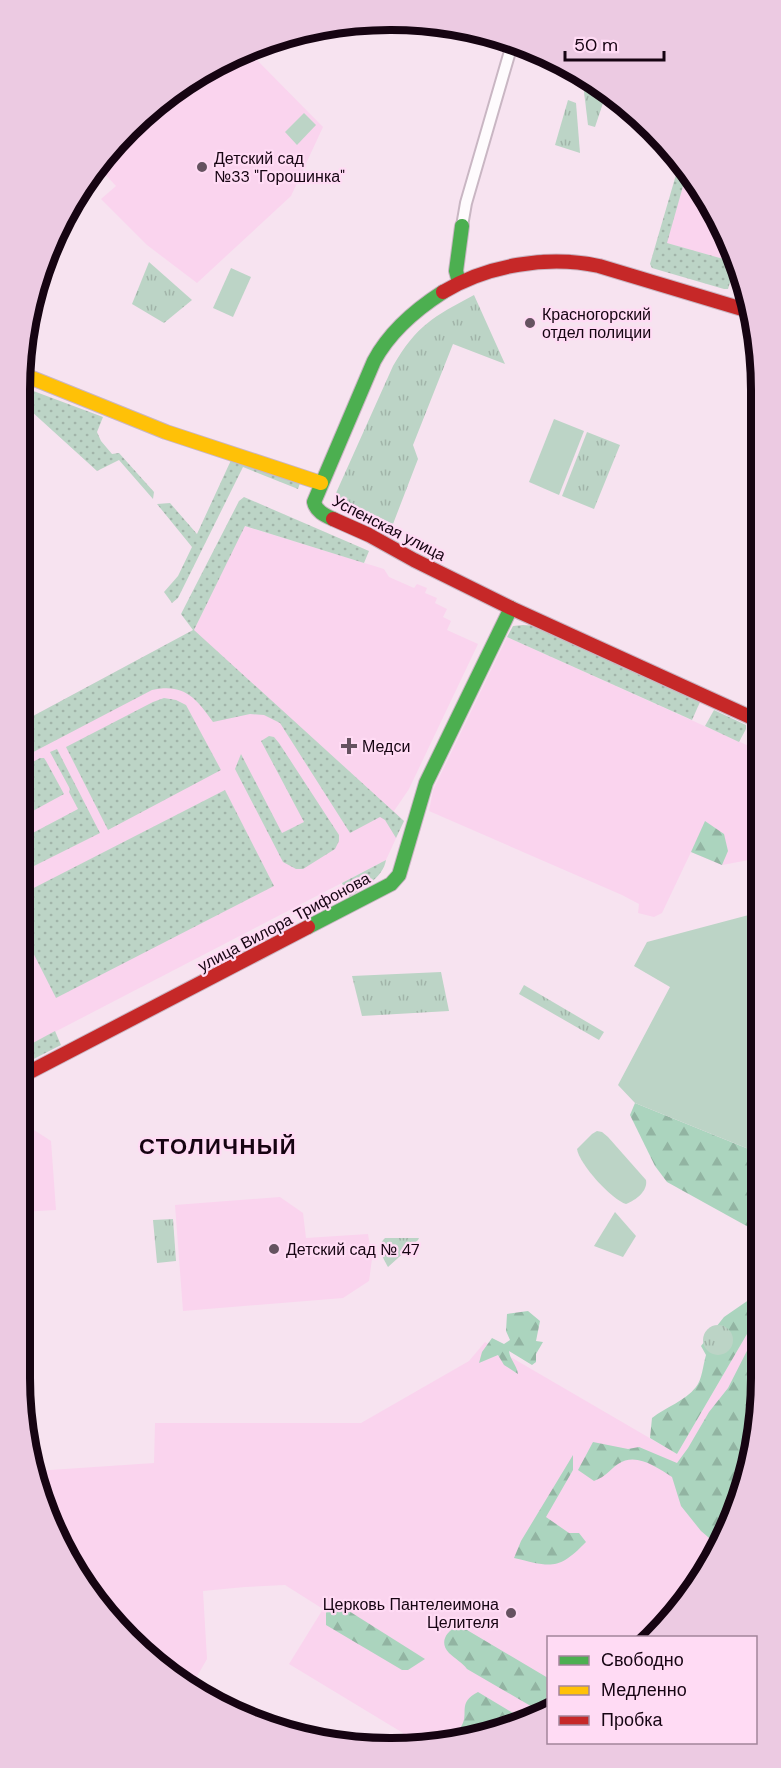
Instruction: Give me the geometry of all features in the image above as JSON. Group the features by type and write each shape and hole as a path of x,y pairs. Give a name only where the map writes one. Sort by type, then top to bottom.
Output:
{"street":[{"path":"459,282 456,271 466,203 510,51"},
{"path":"321,483 372,365 386,341 412,313 459,282 512,266 580,262 742,309"},
{"name":"Успенская улица","path":"31,378 124,416 321,483 314,502 322,514 369,535 511,608 751,717"},
{"name":"улица Вилора Трифонова","path":"30,1072 390,884 399,875 403,865 426,783 511,608"}],"shaded area":[{"name":"Детский сад №33 \"Горошинка\"","path":"254,57 323,127 291,196 197,283 147,245 101,199 116,186 103,172 119,153 171,104 210,78"},
{"path":"684,182 703,210 727,260 666,243"},
{"path":"244,526 384,569 389,577 414,588 417,584 427,588 425,593 437,598 435,603 447,609 443,617 451,621 447,630 478,644 409,789 394,811 404,821 386,860 30,1045 30,718 194,630"},
{"path":"507,637 751,747 751,860 722,865 691,852 662,913 654,917 638,913 639,904 622,895 429,811 433,790"},
{"path":"30,1127 51,1141 56,1210 30,1211"},
{"name":"Детский сад № 47","path":"280,1197 303,1213 306,1238 368,1234 372,1259 369,1281 343,1298 183,1311 175,1205"},
{"path":"751,1327 748,1425 739,1471 724,1515 703,1558 662,1615 641,1636 547,1636 547,1702 484,1726 438,1735 400,1738 403,1733 289,1664 323,1609 285,1585 203,1591 207,1659 195,1680 171,1664 119,1615 91,1578 67,1537 42,1471 154,1463 155,1423 361,1423 469,1361 485,1342 677,1454"}],"green space":[{"path":"583,86 604,100 595,127 588,125"},
{"path":"568,100 576,103 580,153 555,145"},
{"path":"304,113 316,125 297,145 285,132"},
{"path":"677,171 684,182 667,243 726,260 732,275 728,289 652,268 650,264"},
{"path":"149,262 192,300 164,323 132,304"},
{"path":"231,268 251,277 233,317 213,308"},
{"path":"474,295 505,364 453,344 413,445 418,459 393,524 338,497 336,493 393,366 402,352 427,323"},
{"path":"30,390 103,417 97,432 101,441 112,454 119,453 154,492 153,499 119,460 97,471 30,410"},
{"path":"554,419 584,431 559,495 529,482"},
{"path":"587,432 620,445 594,509 562,496"},
{"path":"232,458 301,480 298,489 243,467 178,598 172,603 164,592 178,576 192,547 157,504 170,503 197,534"},
{"path":"244,497 369,551 364,563 245,526 194,630 404,821 396,838 385,820 380,817 350,833 280,723 264,715 250,714 213,722 195,699 173,689 152,690 30,754 30,718 193,630 181,614 239,501"},
{"path":"513,626 539,626 700,702 692,720 507,637"},
{"path":"164,698 186,705 221,770 108,830 66,747"},
{"path":"714,710 746,725 739,742 705,726"},
{"path":"269,736 274,737 279,743 339,835 335,849 303,869 296,869 283,862 235,769 241,754 282,833 304,822 261,741"},
{"path":"57,749 100,833 30,868 30,834 78,809 50,752"},
{"path":"44,758 64,794 31,812 30,810 30,764"},
{"path":"225,790 274,886 56,998 30,947 30,890"},
{"path":"705,821 724,834 728,851 722,865 691,852"},
{"path":"386,860 377,877 349,897 342,883"},
{"path":"751,914 751,1150 635,1103 618,1085 670,987 634,966 647,942"},
{"path":"441,972 449,1011 362,1016 352,976"},
{"path":"524,985 604,1032 599,1040 519,994"},
{"path":"55,1031 61,1045 30,1061 30,1045"},
{"path":"635,1103 751,1150 751,1228 667,1182 655,1166 630,1115"},
{"path":"597,1131 608,1137 646,1180 641,1195 626,1204 605,1189 579,1156 577,1149"},
{"path":"615,1212 636,1236 623,1257 594,1246"},
{"path":"173,1219 176,1261 157,1263 153,1220"},
{"path":"385,1238 419,1238 388,1267 380,1248"},
{"path":"751,1298 751,1327 677,1454 650,1438 652,1418 692,1392 698,1384 706,1355 701,1346 724,1317"},
{"path":"528,1311 540,1321 536,1341 543,1342 536,1354 536,1362 532,1365 509,1351 518,1374 504,1365 498,1355 479,1363 482,1352 492,1338 504,1344 510,1340 506,1331 507,1314"},
{"path":"718,1325 724,1326 732,1334 732,1346 724,1354 718,1355 712,1354 704,1346 703,1340 704,1334 712,1326"},
{"path":"751,1343 750,1401 744,1448 732,1493 712,1541 701,1531 681,1506 672,1477 653,1465 639,1460 625,1461 594,1481 578,1470 593,1442 628,1449 639,1447 677,1463 709,1412 728,1388"},
{"path":"573,1455 573,1470 546,1517 569,1533 579,1533 586,1542 568,1558 553,1564 546,1565 514,1558 521,1541"},
{"path":"333,1601 425,1659 408,1670 402,1670 326,1625 326,1613"},
{"path":"457,1627 467,1630 547,1677 547,1702 534,1708 467,1669 451,1655 444,1645 447,1634"},
{"path":"478,1692 517,1715 495,1723 485,1722 479,1727 458,1732 464,1721 466,1704"}],"traffic: fast":[{"path":"459,282 456,271 462,226"},
{"path":"333,519 319,510 314,502 374,361 380,350 404,322 443,292"},
{"path":"308,927 391,884 399,875 426,783 511,608"}],"traffic: slow":[{"path":"31,377 166,432 321,483"}],"traffic: jam":[{"path":"443,292 498,269 539,262 579,263 599,266 742,309"},
{"path":"333,519 511,608 751,717"},
{"path":"30,1072 308,927"}],"place":[{"name":"Детский сад №33 \"Горошинка\"","path":"202,167"},
{"name":"Красногорский отдел полиции","path":"530,323"},
{"name":"Медси","path":"349,746"},
{"name":"Детский сад № 47","path":"274,1249"},
{"name":"Церковь Пантелеимона Целителя","path":"511,1613"}],"district":[{"name":"СТОЛИЧНЫЙ","path":"218,1146"}]}
